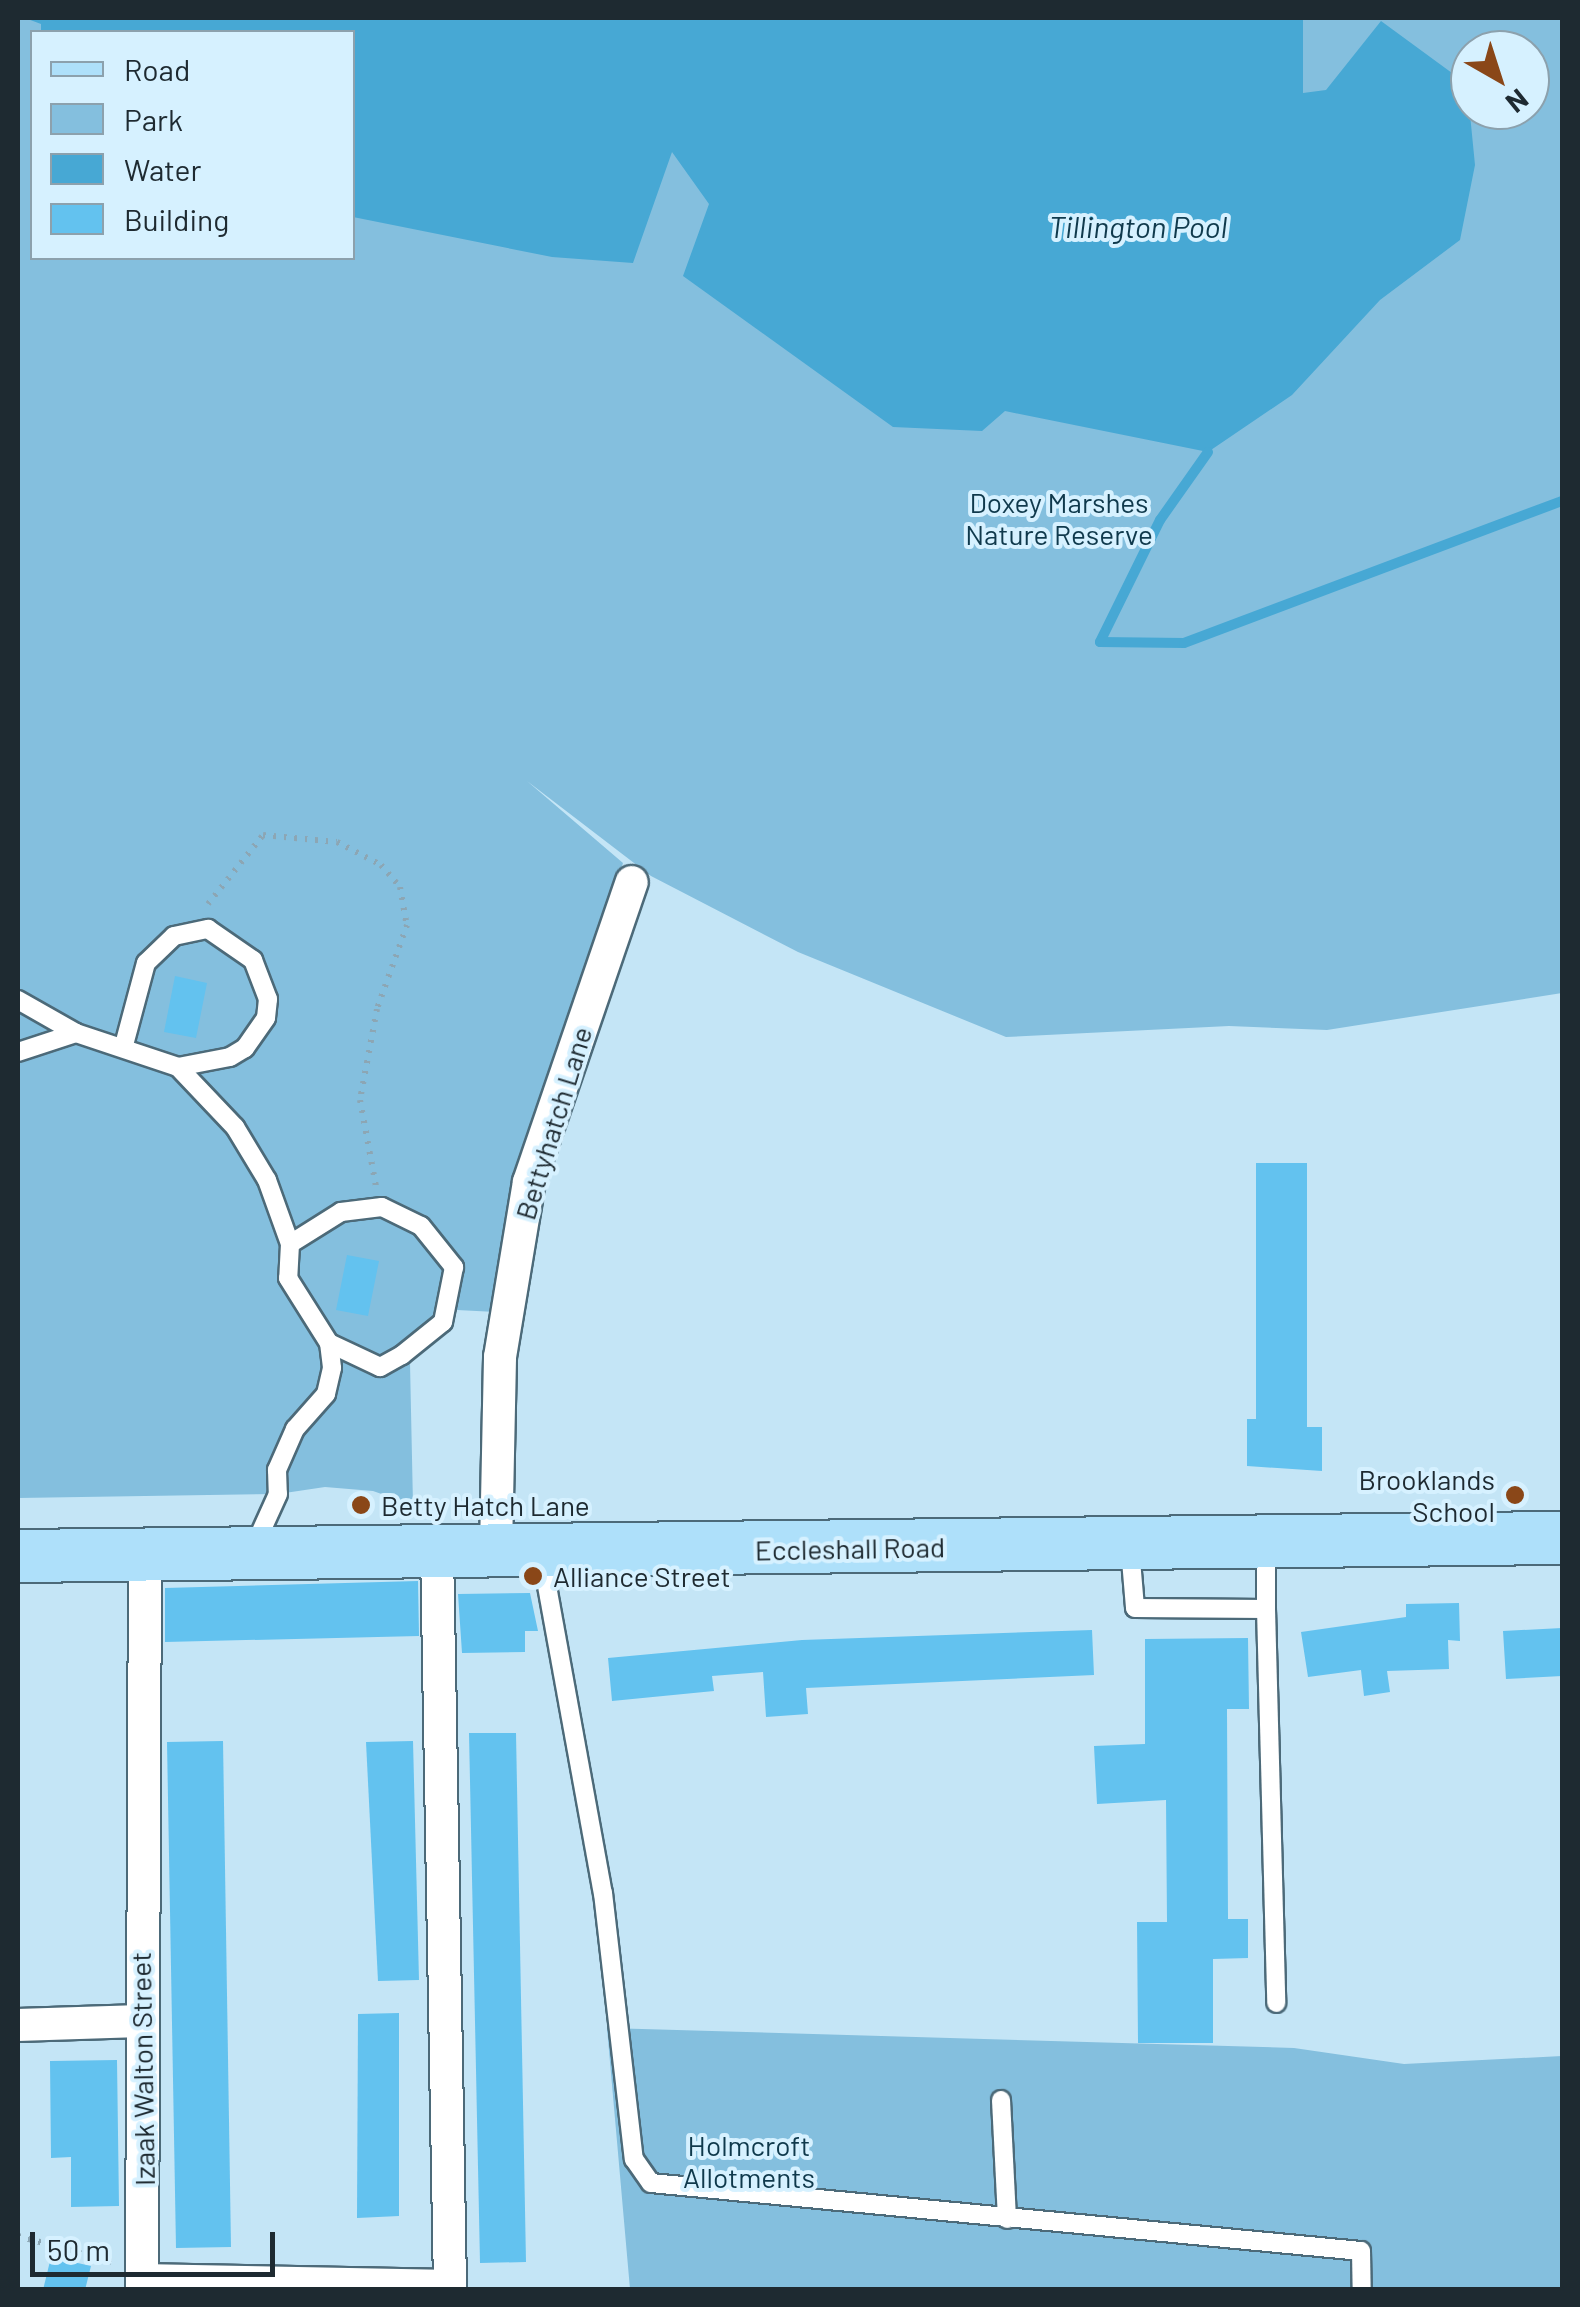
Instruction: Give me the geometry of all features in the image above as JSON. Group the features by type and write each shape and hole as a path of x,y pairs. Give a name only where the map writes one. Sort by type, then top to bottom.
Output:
{"main road":[{"name":"Eccleshall Road","path":"18,1556 253,1549 1266,1545 1562,1538"}],"street":[{"name":"Bettyhatch Lane","path":"518,1550 500,1357 526,1200 632,882"},
{"path":"143,2285 450,2288 437,1549"},
{"name":"Izaak Walton Street","path":"143,2285 140,2021 145,1553"},
{"path":"18,2026 140,2021"}],"lane":[{"path":"124,1045 146,964 174,936 208,929 253,960 268,1000 266,1018 245,1048 230,1058 178,1067"},
{"path":"18,1000 76,1034 124,1045 178,1067 254,1155 290,1244 288,1278 297,1300 329,1343 380,1367 426,1340 448,1309 454,1267 439,1242 382,1206 342,1212 290,1244"},
{"path":"18,1052 76,1034"},
{"path":"253,1549 278,1494 277,1470 296,1430 326,1394 329,1343"},
{"path":"1129,1545 1135,1608 1266,1609"},
{"path":"1266,1545 1276,2002"},
{"path":"518,1550 596,1854 634,2159 651,2183 1360,2252 1362,2290"},
{"path":"1001,2100 1008,2220"}],"path":[{"path":"208,929 208,901 263,835 337,842 381,865 400,887 407,925 377,1009 360,1100 382,1206"},
{"path":"18,2236 120,2264 143,2285"}],"green space":[{"name":"Doxey Marshes Nature Reserve","path":"18,18 1562,18 1562,993 1327,1030 1229,1026 1006,1037 798,952 651,876 527,781 623,863 527,1167 496,1312 457,1310 410,1363 413,1505 373,1491 325,1487 278,1494 18,1498"},
{"name":"Holmcroft Allotments","path":"607,2028 1294,2048 1404,2064 1562,2056 1562,2289 630,2289"}],"water":[{"name":"Tillington Pool","path":"25,18 1303,18 1303,93 1326,90 1381,21 1450,72 1450,130 1472,130 1475,165 1460,240 1380,300 1292,395 1208,452 1005,411 982,431 893,427 683,276 709,204 672,152 633,263 552,257 355,217 355,30 41,30 41,24"}],"building":[{"path":"175,976 207,983 196,1038 164,1032"},
{"path":"1256,1163 1307,1163 1307,1427 1322,1427 1322,1471 1247,1466 1247,1419 1256,1419"},
{"path":"347,1255 379,1261 368,1316 336,1310"},
{"path":"418,1581 419,1636 165,1642 165,1588"},
{"path":"530,1593 538,1631 525,1631 525,1652 462,1653 458,1594"},
{"path":"1459,1603 1460,1641 1448,1640 1449,1669 1387,1671 1390,1692 1364,1696 1361,1670 1308,1677 1301,1632 1406,1617 1406,1604"},
{"path":"1562,1628 1562,1676 1506,1679 1503,1631"},
{"path":"1092,1630 1094,1675 806,1688 808,1714 766,1717 763,1672 712,1676 714,1691 612,1701 608,1658 802,1640"},
{"path":"1248,1638 1249,1709 1227,1709 1228,1919 1248,1919 1248,1958 1213,1959 1213,2043 1138,2043 1137,1922 1167,1922 1166,1800 1097,1804 1094,1746 1145,1744 1145,1639"},
{"path":"469,1733 516,1733 526,2262 480,2263"},
{"path":"223,1741 231,2247 176,2248 167,1742"},
{"path":"413,1741 419,1980 378,1981 366,1742"},
{"path":"399,2013 399,2216 357,2218 358,2014"},
{"path":"117,2060 119,2206 71,2207 71,2157 51,2158 50,2061"},
{"path":"51,2257 91,2266 85,2290 43,2290"}],"waterway":[{"path":"1208,452 1160,520 1100,642 1184,643 1562,501"}],"place":[{"name":"Brooklands School","path":"1515,1495"},
{"name":"Betty Hatch Lane","path":"361,1505"},
{"name":"Alliance Street","path":"533,1576"}]}
